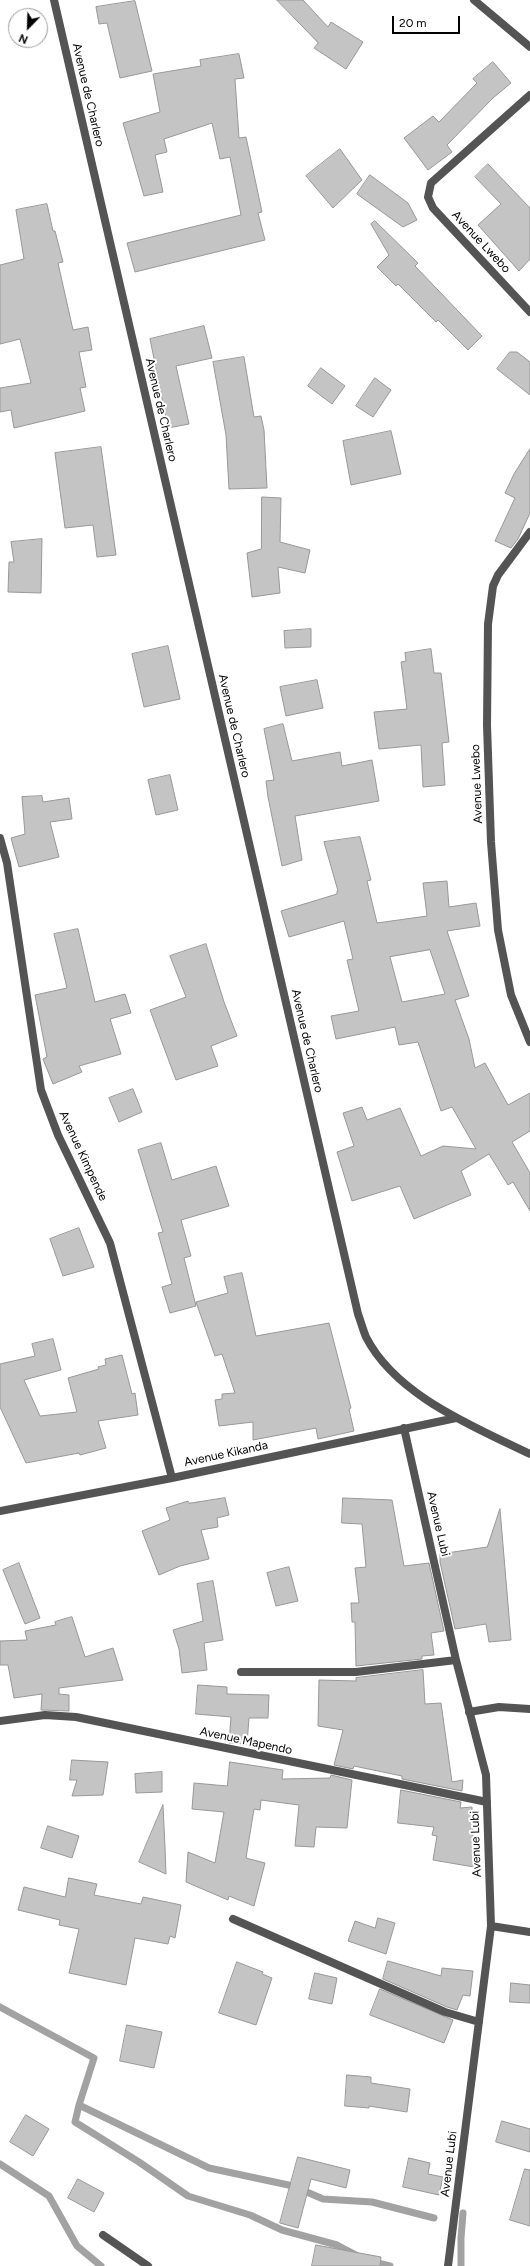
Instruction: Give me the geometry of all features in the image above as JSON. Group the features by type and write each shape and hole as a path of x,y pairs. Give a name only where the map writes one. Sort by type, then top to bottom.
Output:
{"street":[{"name":"Avenue de Charlero","path":"54,0 358,1314 366,1337 388,1368 424,1397 456,1418 530,1454"},
{"path":"474,0 530,47"},
{"name":"Avenue Lwebo","path":"530,95 431,183 428,197 433,208 530,312"},
{"name":"Avenue Lwebo","path":"530,532 498,575 493,586 488,624 487,725 491,842 498,930 511,995 530,1042"},
{"name":"Avenue Kimpende","path":"0,838 7,863 41,1090 58,1135 110,1243 120,1276 172,1478"},
{"name":"Avenue Kikanda","path":"0,1511 172,1478 456,1418"},
{"name":"Avenue Lubi","path":"404,1428 456,1660 486,1776 491,1926 448,2266"},
{"path":"241,1672 356,1672 456,1660"},
{"path":"469,1712 500,1707 530,1709"},
{"name":"Avenue Mapendo","path":"0,1721 45,1715 76,1717 487,1802"},
{"path":"233,1919 445,2012 480,2022"},
{"path":"491,1926 530,1932"},
{"path":"102,2235 148,2266"}],"building":[{"path":"277,0 303,0 328,27 331,22 363,42 346,69 314,48 318,43"},
{"path":"135,1 152,71 120,78 107,23 99,24 96,7"},
{"path":"239,54 244,78 235,79 239,138 246,137 262,212 258,213 265,240 135,272 127,243 241,215 230,157 220,159 212,123 164,139 167,152 155,155 163,192 144,196 123,123 160,112 153,74 201,66 200,60"},
{"path":"493,62 511,83 493,98 447,145 452,152 428,170 404,138 433,116 439,122 477,83 473,79"},
{"path":"340,149 362,180 333,208 306,176"},
{"path":"488,164 530,208 530,259 519,271 478,225 501,204 475,177"},
{"path":"370,175 408,203 417,220 403,227 357,194"},
{"path":"47,204 53,231 55,231 63,262 58,263 73,330 88,327 92,350 79,352 86,387 80,388 85,411 14,428 11,410 0,412 0,388 31,383 20,339 0,344 0,265 24,259 16,210"},
{"path":"375,221 418,263 415,266 482,336 468,350 438,320 436,322 398,284 396,286 377,267 389,255 371,224"},
{"path":"204,326 212,358 176,366 189,424 168,428 150,339"},
{"path":"510,352 517,352 530,362 530,395 497,369"},
{"path":"244,357 254,417 261,416 264,430 267,488 229,489 226,435 213,362"},
{"path":"321,368 345,386 332,404 308,386"},
{"path":"375,378 391,390 373,417 356,406"},
{"path":"391,431 401,474 351,485 343,441"},
{"path":"101,447 116,555 97,557 93,525 65,528 55,453"},
{"path":"530,449 530,513 518,539 511,548 495,541 515,498 505,493 514,474"},
{"path":"262,497 281,498 280,542 310,550 305,573 278,567 280,593 252,597 247,553 261,549"},
{"path":"42,539 41,593 8,592 9,562 14,562 11,542"},
{"path":"311,629 311,647 285,648 284,631"},
{"path":"168,646 180,699 144,707 132,654"},
{"path":"431,649 434,673 441,673 449,742 442,743 445,785 423,787 421,745 379,749 374,712 407,709 401,662 406,661 405,653"},
{"path":"317,680 323,708 286,716 280,687"},
{"path":"283,724 292,761 340,752 342,766 372,760 379,801 295,816 302,860 282,866 268,797 266,781 274,780 264,729"},
{"path":"170,775 178,810 156,815 148,780"},
{"path":"42,796 43,802 69,798 72,819 50,822 59,857 19,867 11,838 25,834 22,797"},
{"path":"360,837 371,880 367,881 377,923 427,916 423,883 447,881 449,907 476,903 480,926 447,931 469,996 455,1000 469,1039 475,1068 485,1063 508,1105 530,1093 530,1131 512,1142 530,1173 530,1211 513,1182 508,1185 489,1154 461,1171 471,1195 414,1219 400,1186 352,1201 337,1152 354,1146 343,1113 362,1107 367,1120 400,1108 421,1156 443,1146 476,1149 452,1107 441,1111 418,1042 399,1045 395,1027 336,1039 331,1016 359,1011 347,960 353,959 344,921 289,937 281,911 337,894 338,891 324,842","holes":["430,950 445,994 402,1002 390,957"]},
{"path":"78,929 95,1002 125,994 131,1013 110,1019 121,1054 79,1066 82,1072 53,1084 43,1059 47,1057 35,995 67,988 54,934"},
{"path":"206,944 224,1002 237,1036 211,1046 218,1066 176,1080 150,1010 186,997 170,956"},
{"path":"133,1089 142,1112 119,1122 109,1098"},
{"path":"161,1143 172,1180 216,1166 229,1206 181,1220 191,1256 184,1258 196,1306 170,1313 162,1287 172,1284 158,1233 163,1232 138,1150"},
{"path":"79,1228 94,1267 63,1276 50,1239"},
{"path":"242,1273 256,1336 329,1323 351,1408 349,1409 354,1431 318,1439 316,1428 253,1440 253,1422 219,1426 215,1400 222,1399 222,1394 235,1393 222,1354 215,1356 196,1302 228,1293 224,1277"},
{"path":"53,1339 61,1370 24,1380 40,1416 77,1412 68,1378 99,1369 98,1367 106,1365 105,1359 122,1355 132,1394 135,1393 138,1415 98,1421 106,1448 80,1455 79,1453 26,1463 0,1407 0,1364 35,1356 32,1344"},
{"path":"225,1498 229,1515 217,1518 218,1527 201,1530 209,1559 180,1566 159,1575 142,1531 170,1520 166,1508 188,1501 189,1503"},
{"path":"343,1498 392,1500 404,1566 429,1563 444,1631 431,1633 434,1655 422,1656 422,1659 356,1666 355,1622 352,1622 351,1603 359,1603 355,1568 366,1567 362,1524 342,1523"},
{"path":"500,1509 511,1640 489,1642 486,1624 455,1629 440,1562 440,1554 487,1547"},
{"path":"19,1563 40,1618 25,1624 3,1570"},
{"path":"289,1567 298,1601 276,1606 267,1573"},
{"path":"213,1581 223,1640 204,1643 207,1670 182,1673 179,1649 173,1630 203,1621 197,1584"},
{"path":"72,1617 85,1657 113,1648 123,1680 59,1688 59,1694 69,1695 69,1711 41,1710 42,1694 14,1698 8,1665 0,1665 0,1641 27,1640 25,1631 56,1625 55,1622"},
{"path":"423,1670 425,1704 441,1703 452,1782 463,1780 462,1791 402,1779 402,1776 354,1766 353,1769 334,1765 343,1730 318,1726 319,1680 356,1681 356,1678"},
{"path":"198,1685 227,1687 227,1694 269,1695 268,1718 249,1718 247,1744 229,1743 231,1717 196,1714"},
{"path":"72,1760 108,1762 103,1795 72,1796 77,1780 70,1780"},
{"path":"230,1762 283,1770 282,1779 330,1778 331,1775 352,1780 347,1828 316,1827 314,1847 295,1846 299,1805 261,1800 260,1810 254,1809 246,1858 265,1863 254,1906 229,1896 228,1900 186,1882 188,1852 215,1863 224,1812 192,1809 194,1783 227,1786"},
{"path":"162,1772 162,1792 136,1793 135,1774"},
{"path":"401,1790 461,1802 460,1808 472,1807 474,1867 433,1860 437,1836 432,1835 434,1827 398,1823"},
{"path":"163,1805 165,1847 166,1874 139,1862"},
{"path":"48,1826 79,1836 72,1858 41,1848"},
{"path":"69,1878 97,1884 94,1895 141,1904 143,1897 181,1905 175,1938 170,1936 168,1944 135,1938 126,1985 69,1973 79,1929 59,1925 60,1920 18,1910 24,1887 65,1897"},
{"path":"378,1918 395,1923 386,1954 348,1941 355,1921 375,1928"},
{"path":"388,1961 441,1976 442,1968 473,1971 470,1996 463,1995 457,2010 447,2007 383,1979"},
{"path":"237,1962 263,1972 262,1974 272,1978 256,2025 219,2013"},
{"path":"315,1973 337,1978 332,2004 309,1999"},
{"path":"511,1983 530,1985 530,2003 510,2002"},
{"path":"380,1989 453,2020 444,2043 370,2015"},
{"path":"127,2025 162,2032 154,2068 120,2061"},
{"path":"347,2075 371,2077 371,2083 410,2089 407,2112 369,2106 369,2108 345,2106"},
{"path":"26,2115 49,2129 33,2156 10,2142"},
{"path":"502,2121 530,2129 530,2152 496,2142"},
{"path":"298,2157 350,2170 346,2188 311,2179 298,2228 280,2223"},
{"path":"409,2158 430,2163 428,2174 443,2177 439,2195 403,2187"},
{"path":"525,2169 530,2170 530,2226 510,2220"},
{"path":"78,2179 104,2193 94,2212 68,2198"},
{"path":"316,2245 381,2257 380,2266 312,2266"}],"waterway":[{"path":"0,2007 94,2058 79,2105 209,2168 293,2186 323,2199 372,2202 434,2218"},
{"path":"79,2105 75,2122 139,2162 188,2196 250,2215 282,2230 337,2245 356,2255"},
{"path":"0,2164 49,2196 77,2246 101,2266"},
{"path":"461,2266 463,2213"},
{"path":"373,2262 390,2266"}]}
